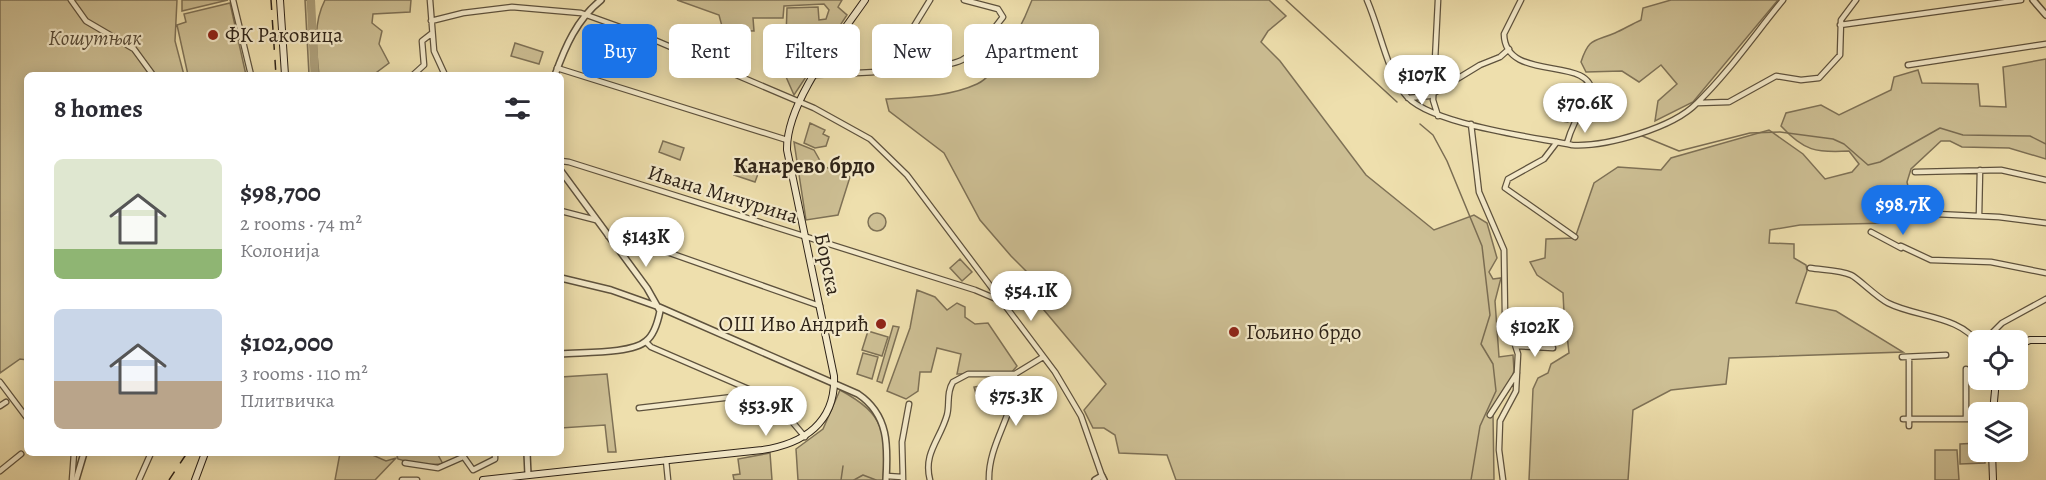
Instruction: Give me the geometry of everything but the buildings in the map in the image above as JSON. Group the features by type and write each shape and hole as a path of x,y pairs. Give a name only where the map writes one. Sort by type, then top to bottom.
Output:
{"main road":[{"path":"280,0 285,72"},
{"name":"Борска","path":"849,24 865,0"},
{"name":"Борска","path":"483,480 528,478 782,447 805,437 822,420 834,382 787,140 799,102 813,78"},
{"path":"2028,341 2046,340"},
{"path":"195,480 204,456"},
{"path":"1992,462 1993,480"}],"street":[{"path":"71,0 86,21 134,48 151,72"},
{"path":"233,0 250,72"},
{"path":"430,0 431,34 435,57 443,72"},
{"path":"556,72 572,34 586,14 601,0"},
{"path":"915,24 930,0"},
{"path":"952,63 972,52 1003,14 998,9 964,0"},
{"path":"1366,0 1399,83 1416,106 1438,116 1567,144 1595,144 1638,134 1671,120 1698,103 1783,0"},
{"path":"1438,0 1433,103 1438,116"},
{"path":"1521,0 1504,34 1509,49 1519,59 1531,64 1575,72 1587,79 1592,96 1575,120 1567,144"},
{"path":"1698,103 1729,102 1776,76 1801,80 1819,78 1840,55 1839,25 1856,0"},
{"path":"1839,25 2021,0"},
{"path":"2033,0 2046,15"},
{"path":"431,21 463,13 512,7 569,10 586,14 645,36 799,102 857,130 880,147 907,175 1043,357 1077,407 1103,478 1095,480"},
{"path":"416,72 424,65 422,41 431,34"},
{"path":"1908,64 2046,44"},
{"path":"1408,98 1424,97 1434,93 1480,65 1500,57 1509,49"},
{"path":"557,68 787,140"},
{"path":"1471,124 1479,192 1504,250 1505,314 1517,346 1516,391 1500,420 1499,450 1503,480"},
{"path":"1557,141 1544,159 1508,179 1505,188 1575,237"},
{"name":"Ивана Мичурина","path":"564,162 978,291 1001,301"},
{"path":"1979,216 1980,170"},
{"path":"1915,172 2006,171 2046,180"},
{"path":"564,175 659,307 659,317 646,342 632,348 564,354"},
{"path":"564,212 586,220 596,220"},
{"path":"1936,214 2046,223"},
{"path":"1871,232 1923,259 1991,262 2046,273"},
{"path":"608,236 616,234 820,306"},
{"path":"1901,246 1931,260"},
{"path":"1810,268 1853,275 1866,288 1889,303 1914,314 1960,327 1968,333"},
{"path":"978,291 985,286 985,278"},
{"path":"564,279 659,307 834,382 865,398 879,416 888,444 887,478 903,479 902,442 909,404"},
{"path":"640,300 645,296 647,288"},
{"path":"1995,330 2002,323 2046,299"},
{"path":"646,342 754,390 784,412 805,437"},
{"path":"1517,346 1553,348"},
{"path":"1902,357 1946,355"},
{"path":"930,480 929,453 946,417 949,392 953,382 968,375 1014,374 1043,357"},
{"path":"1909,357 1907,422 1966,419 1966,369"},
{"path":"1490,415 1518,371"},
{"path":"989,480 994,446 1011,409 1014,374"},
{"path":"0,382 24,413"},
{"path":"639,408 741,396 754,390"},
{"path":"0,406 6,402"},
{"path":"0,471 21,454"},
{"path":"74,456 74,480"},
{"path":"74,480 83,456"},
{"path":"139,480 150,456"},
{"path":"405,463 438,468 460,456"},
{"path":"463,456 470,469 475,470 495,459 495,456"},
{"path":"527,456 528,478"},
{"path":"666,460 669,480"},
{"path":"402,480 417,480"}],"green space":[{"name":"Кошутњак","path":"0,0 177,0 175,41 183,72 24,72 24,360 20,359 0,373"},
{"path":"182,0 228,0 182,11"},
{"path":"305,0 308,0 312,72 309,72"},
{"path":"325,0 411,0 410,12 373,14 372,23 382,31 379,44 389,63 377,72 319,72 316,46 321,9"},
{"path":"677,0 842,0 838,7 847,15 841,24 786,24 787,8 818,7 819,20 826,19 829,10 824,4 784,6 783,18 753,18 754,31 751,31 751,24 721,24 719,15"},
{"path":"1032,0 1269,0 1286,16 1268,31 1261,42 1280,61 1366,175 1434,230 1474,215 1487,223 1497,258 1489,272 1493,279 1501,278 1495,301 1499,357 1513,355 1514,370 1510,389 1493,413 1494,480 1176,480 1167,455 1119,453 1115,435 1104,428 1093,428 1084,410 1106,384 1033,297 1042,287 980,220 944,153 889,111 886,99 955,92 986,78 1099,78 1099,24 1021,24"},
{"path":"1671,0 1778,0 1693,102 1655,121 1658,101 1677,84 1661,65 1639,82 1622,71 1586,72 1581,62 1590,44 1641,20 1643,8"},
{"name":"ФК Раковица","path":"230,3 245,72 187,72 177,25 186,22 184,14"},
{"path":"515,43 543,52 539,64 511,56"},
{"path":"2046,59 2046,159 2009,148 1962,147 1950,141 1941,141 1911,169 1907,182 1914,212 1892,223 1800,225 1770,230 1769,243 1794,244 1794,258 1806,265 1807,271 1796,303 1836,311 1903,352 1729,358 1726,384 1671,390 1633,410 1628,480 1529,480 1533,389 1538,378 1548,373 1551,364 1569,353 1567,335 1547,333 1549,317 1564,313 1563,293 1537,275 1530,262 1545,258 1546,239 1575,238 1594,183 1618,167 1661,170 1671,158 1769,130 1803,154 1825,179 1852,172 1859,164 1849,151 1811,149 1789,134 1781,126 1786,113 1821,105 1839,115 1891,90 1894,77 1918,70 1922,83 1978,84 1980,106 2006,107 2003,67"},
{"path":"786,78 805,78 794,95"},
{"path":"810,123 825,130 823,134 829,137 826,146 815,148 804,143"},
{"path":"663,141 684,148 680,160 659,152"},
{"path":"794,142 814,150 823,166 850,177 838,215 806,220"},
{"path":"738,164 759,171 755,182 734,175"},
{"path":"877,213 883,216 886,222 883,228 877,231 871,228 868,222 871,216"},
{"path":"960,259 972,272 962,281 950,268"},
{"path":"917,290 935,297 947,310 957,303 965,307 965,317 975,324 988,323 1017,366 1011,373 957,374 961,354 937,348 931,372 920,372 918,391 906,399 887,391 910,328"},
{"path":"893,326 899,327 882,383 877,381"},
{"path":"868,331 888,337 882,356 862,350"},
{"path":"863,353 878,357 872,379 857,374"},
{"path":"607,374 616,452 608,452 605,425 564,428 564,377"},
{"path":"1003,382 1004,396 978,401 974,387"},
{"path":"840,390 867,408 880,426 884,449 883,480 798,480 796,449 823,429"},
{"path":"1960,444 1968,444 1968,462 1985,463 1960,464"},
{"path":"1935,450 1957,450 1959,480 1935,480"},
{"path":"770,453 772,480 734,480 733,475 740,474 738,459"},
{"path":"339,456 375,456 386,461 396,458 375,480 335,480"},
{"path":"397,456 439,456 443,464 419,465 398,459"}],"waterway":[{"path":"311,0 315,72"},
{"path":"1286,0 1397,102"},
{"path":"1556,120 1568,122"},
{"path":"1420,124 1433,135 1447,161 1482,246 1490,315 1481,344 1493,364 1496,391 1480,426 1471,480"},
{"path":"1640,135 1679,151 1750,133 1780,132 1833,139 1844,144 1868,165 1880,162 1940,128 1963,135 2030,136 2046,144"},
{"path":"841,480 843,466"},
{"path":"854,480 863,475 876,480"}],"railway":[{"path":"271,0 276,72"},
{"path":"169,480 185,456"}],"place":[{"name":"ФК Раковица","path":"213,35"},
{"name":"ОШ Иво Андрић","path":"881,324"},
{"name":"Гољино брдо","path":"1234,332"}],"district":[{"name":"Канарево брдо","path":"804,166"}]}
